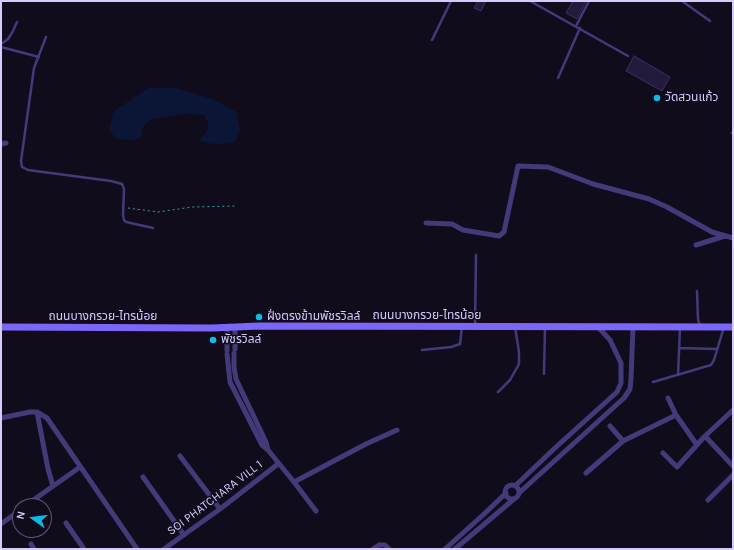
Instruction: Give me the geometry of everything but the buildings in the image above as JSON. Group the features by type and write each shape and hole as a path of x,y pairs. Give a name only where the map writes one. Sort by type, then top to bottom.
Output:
{"main road":[{"name":"ถนนบางกรวย-ไทรน้อย","path":"1,327 733,327"}],"street":[{"path":"426,223 452,224 463,230 499,236 504,232 518,166 548,167 593,184 649,199 667,207 712,232 733,238"},
{"path":"696,245 726,236"},
{"path":"445,549 506,493 508,486 515,486 617,392 621,383 621,363 610,340 598,327"},
{"path":"456,549 488,520 516,498 519,493 624,398 630,389 633,327"},
{"path":"227,328 227,352 230,382 262,445 268,450 316,511"},
{"path":"236,328 234,367 236,379 266,442 268,450"},
{"path":"621,363 631,363"},
{"path":"230,382 236,379"},
{"path":"668,398 676,415 697,445"},
{"path":"598,409 604,417"},
{"path":"662,453 676,467 705,436 733,410"},
{"path":"1,418 30,412 37,412 47,418 137,549"},
{"path":"37,412 48,469 53,486"},
{"path":"586,473 623,441 676,415"},
{"path":"610,426 623,441"},
{"path":"294,482 366,444 397,430"},
{"path":"705,436 733,466"},
{"path":"556,447 562,454"},
{"path":"180,456 220,509"},
{"name":"SOI PHATCHARA VILL 1","path":"164,549 220,509 278,464"},
{"path":"36,498 80,466"},
{"path":"708,500 733,475"},
{"path":"142,477 184,535"},
{"path":"515,486 519,493"},
{"path":"506,493 509,498 514,499"},
{"path":"1,522 12,515"},
{"path":"483,515 488,520"},
{"path":"66,523 84,549"},
{"path":"373,549 379,545 385,545 389,549"}],"lane":[{"path":"432,40 451,1"},
{"path":"530,1 628,56"},
{"path":"576,26 589,1"},
{"path":"682,1 710,21"},
{"path":"1,44 8,39 17,22"},
{"path":"558,78 580,28"},
{"path":"46,37 40,57 34,68 27,114 22,167 28,170 111,181 122,184 124,189 123,218 126,222 153,228"},
{"path":"1,48 40,57"},
{"path":"475,327 476,255"},
{"path":"697,291 698,319 700,327"},
{"path":"422,350 451,347 460,344 462,327"},
{"path":"498,392 510,380 519,364 519,352 515,327"},
{"path":"544,374 545,327"},
{"path":"678,375 680,327"},
{"path":"653,382 711,365 714,360 724,327"},
{"path":"679,348 717,349"}],"path":[{"path":"123,208 158,212 192,207 236,206"}],"water":[{"path":"148,88 176,88 213,99 236,112 240,131 234,143 214,144 199,141 209,127 205,115 183,114 152,119 143,127 141,137 134,140 117,139 109,130 114,111"}],"place":[{"name":"วัดสวนแก้ว","path":"657,98"},
{"name":"ฝั่งตรงข้ามพัชรวิลล์","path":"259,317"},
{"name":"พัชรวิลล์","path":"213,340"}]}
